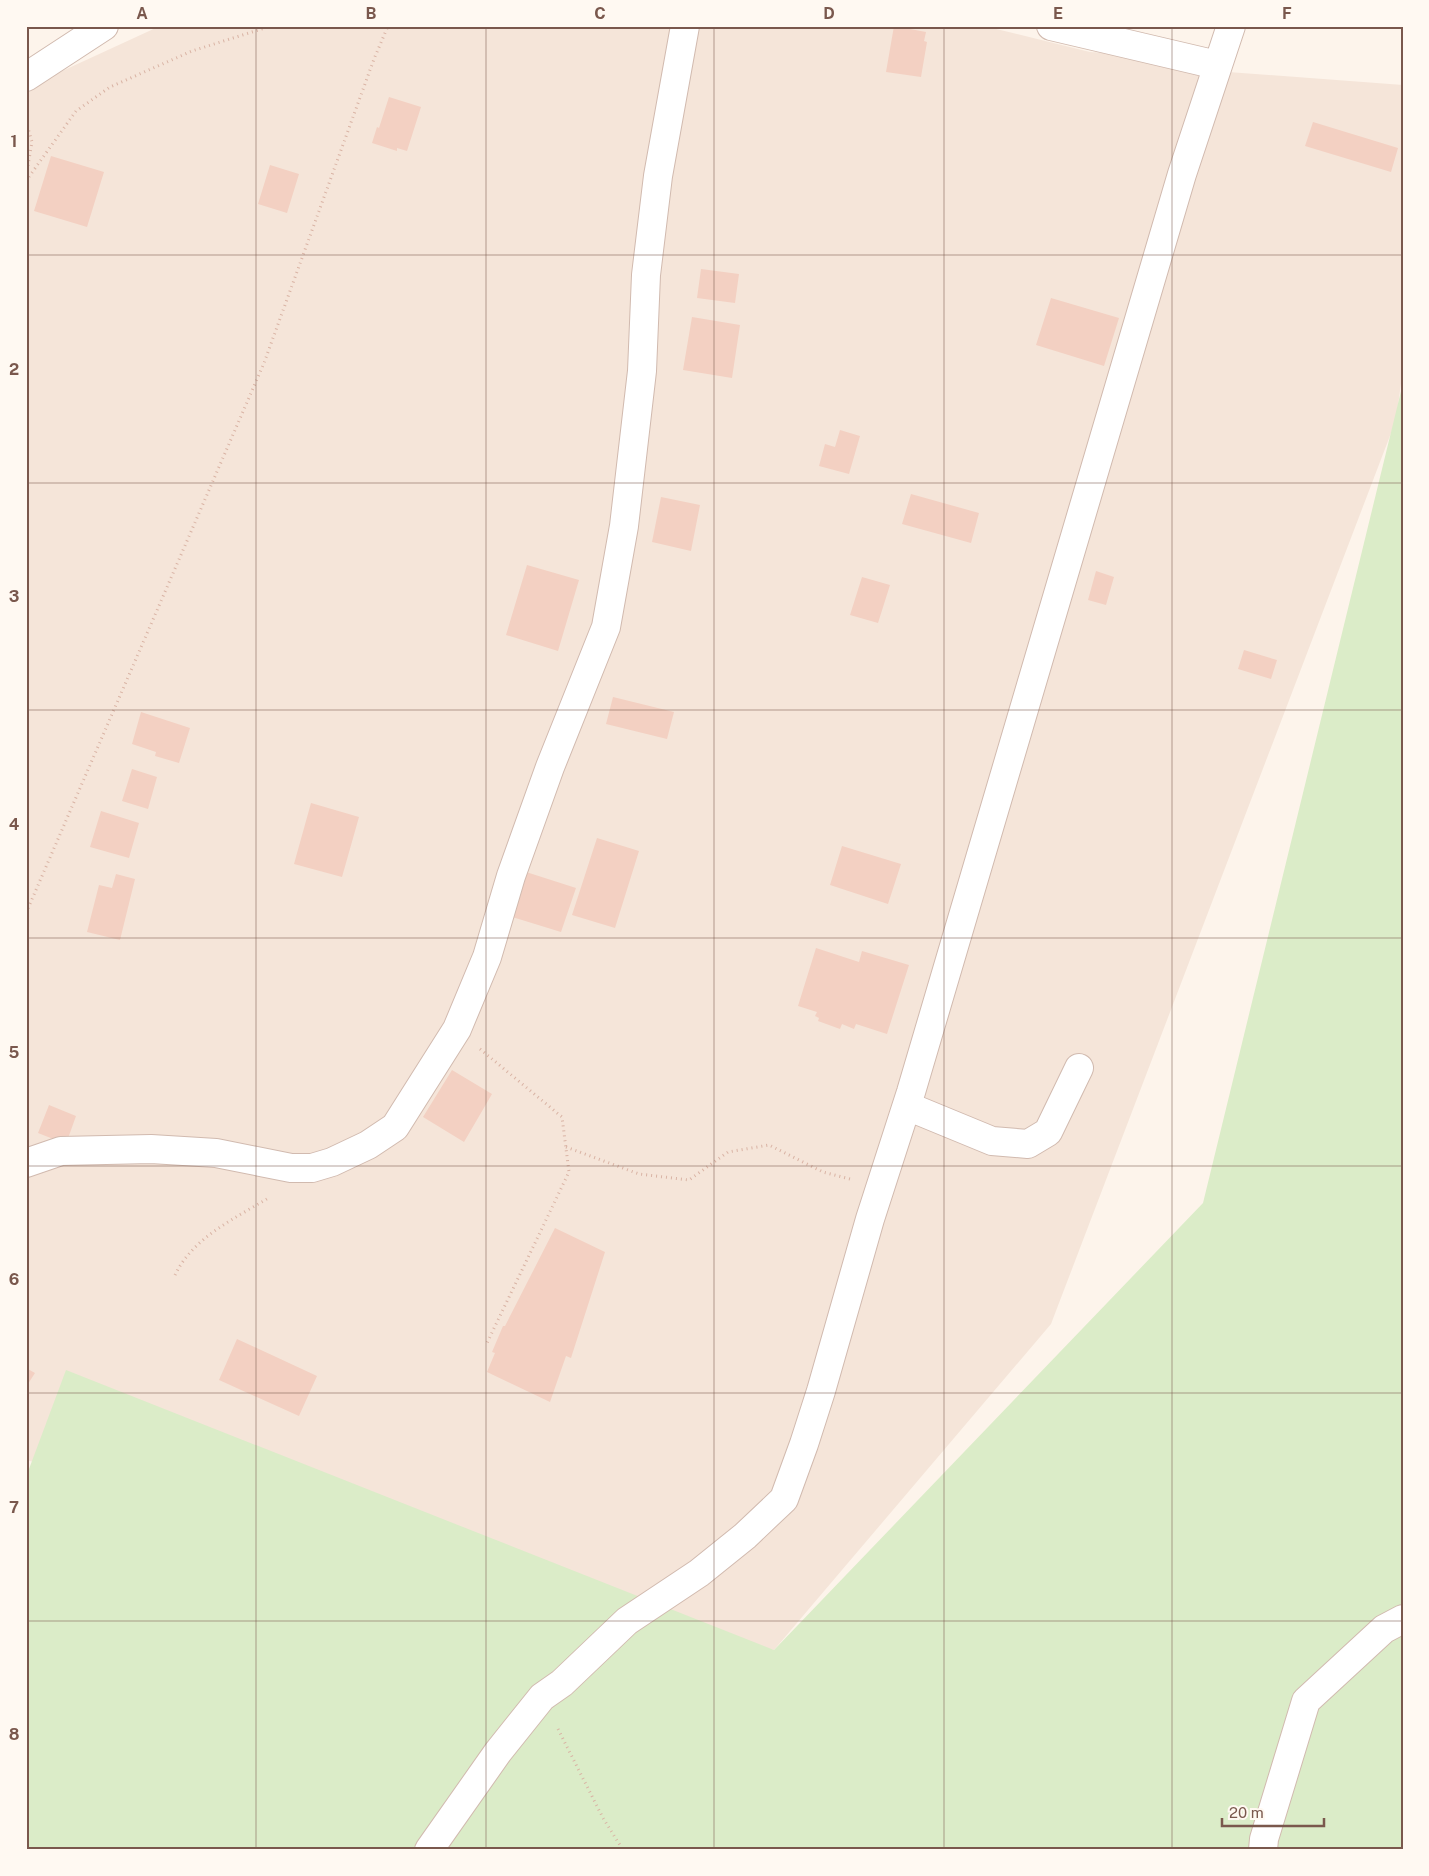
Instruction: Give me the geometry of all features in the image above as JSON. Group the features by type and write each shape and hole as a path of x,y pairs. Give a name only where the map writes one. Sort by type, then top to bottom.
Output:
{"street":[{"path":"26,77 104,26"},
{"path":"26,1163 61,1151 151,1149 216,1153 291,1168 312,1168 332,1162 368,1146 395,1127 457,1029 487,958 511,876 550,767 606,627 624,526 642,372 646,275 658,176 685,26"},
{"path":"1051,26 1217,65"},
{"path":"429,1850 498,1752 542,1697 562,1683 627,1621 700,1573 745,1536 784,1499 821,1391 1182,174 1231,26"},
{"path":"907,1106 992,1141 1028,1144 1048,1132 1078,1068"},
{"path":"1263,1850 1264,1838 1306,1702 1384,1629 1403,1619"}],"path":[{"path":"26,179 76,111 110,87 192,51 271,26"},
{"path":"26,914 264,363 374,59 388,26"},
{"path":"26,121 32,142 26,179"},
{"path":"457,1029 562,1117 569,1172 488,1344"},
{"path":"566,1147 639,1174 689,1180 728,1152 769,1145 823,1172 880,1188"},
{"path":"175,1276 194,1248 231,1221 273,1196"},
{"path":"542,1697 603,1818 623,1850"}],"shaded area":[{"path":"160,26 984,26 1090,52 1136,55 1228,72 1403,85 1403,369 1396,420 1051,1324 774,1650 26,1460 26,89"}],"green space":[{"path":"1403,383 1403,1850 26,1850 26,1477 66,1370 774,1650 1203,1203"}],"building":[{"path":"894,26 926,32 924,41 927,42 921,77 886,72"},
{"path":"389,97 421,107 407,151 397,148 397,151 372,143"},
{"path":"1313,122 1398,148 1391,172 1305,146"},
{"path":"51,156 104,172 87,227 34,211"},
{"path":"270,165 299,174 287,213 258,204"},
{"path":"701,269 739,274 735,303 697,298"},
{"path":"1051,298 1119,318 1104,366 1036,345"},
{"path":"692,317 740,325 732,378 683,370"},
{"path":"840,430 860,436 849,474 819,466 825,444 835,447"},
{"path":"911,494 979,513 971,543 902,524"},
{"path":"661,497 700,505 691,551 652,542"},
{"path":"527,565 579,580 558,651 506,635"},
{"path":"1096,571 1114,577 1106,605 1088,600"},
{"path":"862,577 890,585 878,623 850,615"},
{"path":"1244,650 1277,660 1271,679 1238,669"},
{"path":"613,697 674,712 667,739 606,724"},
{"path":"141,712 190,728 179,763 155,756 156,752 132,744"},
{"path":"132,769 157,777 148,809 122,801"},
{"path":"311,803 359,817 342,877 294,864"},
{"path":"101,811 139,823 129,858 90,847"},
{"path":"597,838 639,851 615,928 572,915"},
{"path":"842,846 901,864 888,904 830,885"},
{"path":"523,871 576,888 561,932 509,916"},
{"path":"116,874 135,879 120,940 87,932 99,885 112,888"},
{"path":"816,948 859,962 862,951 909,965 887,1034 856,1024 854,1029 842,1024 840,1029 818,1021 819,1018 815,1016 817,1012 798,1006"},
{"path":"452,1070 492,1094 464,1142 423,1117"},
{"path":"49,1105 76,1116 66,1144 38,1133"},
{"path":"555,1228 605,1252 571,1358 566,1356 550,1402 487,1372 495,1353 492,1352 503,1326 505,1326"},
{"path":"237,1339 317,1376 299,1416 219,1380"},
{"path":"26,1368 35,1373 26,1387"}]}
